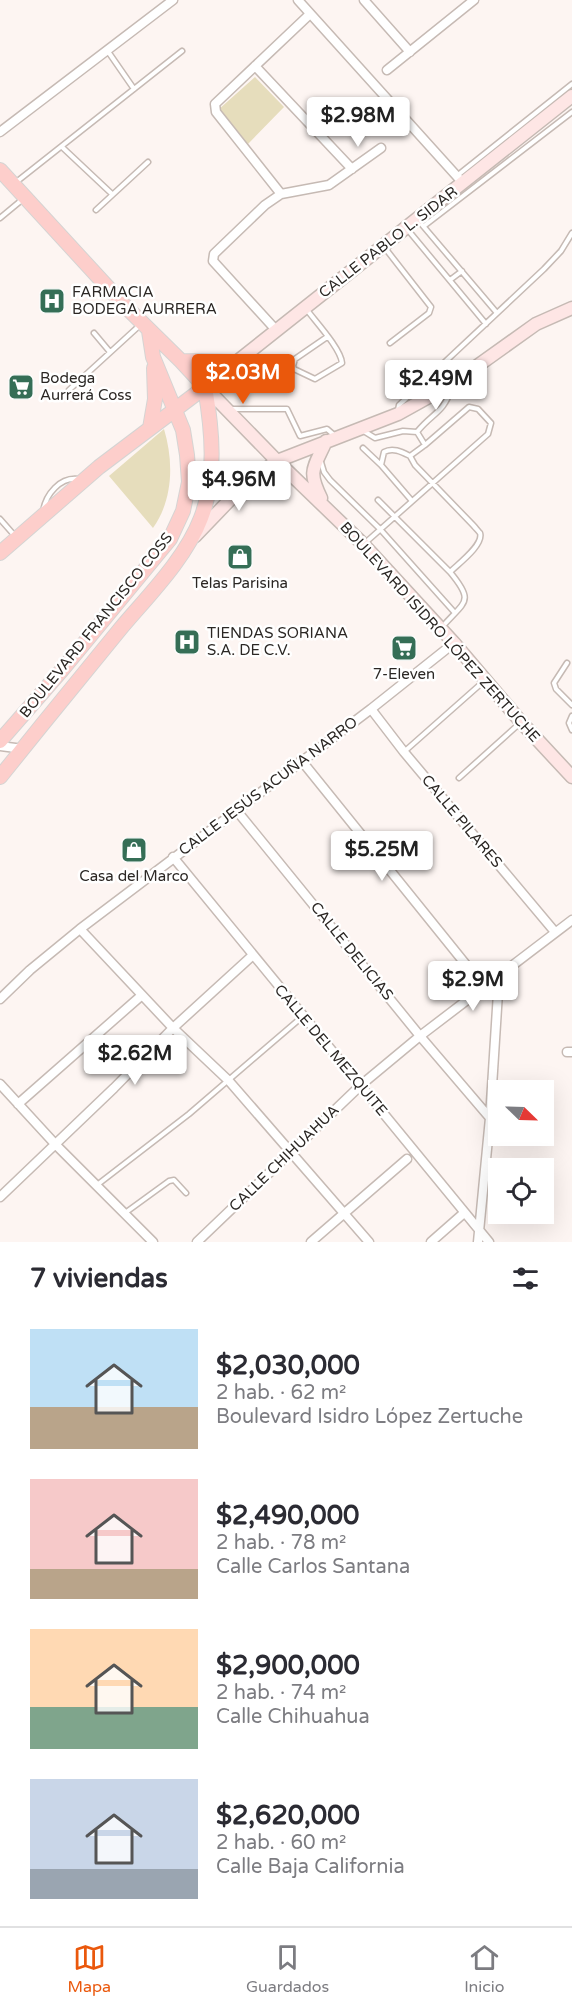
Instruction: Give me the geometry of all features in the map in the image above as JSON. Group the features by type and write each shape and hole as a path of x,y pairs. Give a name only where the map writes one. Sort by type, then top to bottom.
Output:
{"main road":[{"path":"0,170 145,327 205,387 85,480 0,553"},
{"name":"BOULEVARD FRANCISCO COSS","path":"0,741 170,539 183,511 189,482 183,430 153,357 145,327"},
{"path":"150,428 155,399 153,357"},
{"path":"181,361 235,362"},
{"name":"BOULEVARD FRANCISCO COSS","path":"0,777 169,570 201,519 210,487 210,431 205,387"},
{"path":"79,678 81,666 122,596"},
{"path":"45,721 69,680 67,674 62,670"}],"street":[{"path":"0,132 173,0"},
{"path":"298,0 460,180"},
{"path":"366,0 410,52"},
{"path":"387,70 474,0"},
{"path":"281,194 215,108 217,100 310,14"},
{"path":"255,66 351,169"},
{"name":"CALLE PABLO L. SIDAR","path":"205,387 405,227 420,222 460,180 572,96"},
{"path":"276,330 212,258 214,254 251,217 281,194 329,185 381,148"},
{"path":"187,544 246,483 277,461 328,444 398,414 452,384 536,324 572,308"},
{"name":"BOULEVARD ISIDRO LÓPEZ ZERTUCHE","path":"205,387 364,545 441,628 521,722 572,777"},
{"path":"326,507 312,481 313,469 328,444"},
{"name":"CALLE JESÚS ACUÑA NARRO","path":"0,999 30,970 80,929 371,709 454,643"},
{"name":"CALLE PILARES","path":"371,709 404,752 555,932"},
{"path":"0,746 23,749"},
{"path":"301,760 484,987"},
{"name":"CALLE DELICIAS","path":"237,811 420,1036 488,1116"},
{"name":"CALLE DEL MEZQUITE","path":"173,857 489,1242"},
{"name":"CALLE CHIHUAHUA","path":"196,1242 361,1085 420,1036 572,920"},
{"path":"80,929 173,1028 228,1081 369,1242"},
{"path":"0,1197 173,1028 252,956"},
{"path":"493,1080 500,977"},
{"path":"18,1104 142,995"},
{"path":"0,1084 153,1242"},
{"path":"478,1242 488,1139"},
{"path":"311,1242 407,1159"},
{"path":"431,1242 464,1213"}],"lane":[{"path":"107,50 134,89"},
{"path":"13,184 182,51"},
{"path":"460,180 572,84"},
{"path":"498,314 420,222 572,112"},
{"path":"62,147 112,194"},
{"path":"96,210 148,162"},
{"path":"0,218 26,196"},
{"path":"405,227 486,324"},
{"path":"398,414 399,405 544,269 561,251 572,232"},
{"path":"383,245 431,304 429,313 390,343"},
{"path":"450,280 462,271"},
{"path":"305,307 327,337 341,357 340,365 315,380 294,369 292,366 295,359 327,337"},
{"path":"69,390 110,352 145,327"},
{"path":"94,333 110,352"},
{"path":"417,432 426,421 443,408 452,384"},
{"path":"364,545 488,434 491,423 478,409 469,407 410,456"},
{"path":"226,409 287,409 300,435 327,429 328,444 321,465 324,472 380,529 455,613"},
{"path":"361,430 375,438 403,431 417,432"},
{"path":"417,432 425,445"},
{"path":"363,448 412,501"},
{"path":"381,465 384,452 388,450 397,450 410,456 432,484 480,533 477,547 450,572"},
{"path":"378,500 450,572 466,592 466,600 441,628"},
{"path":"0,519 17,539"},
{"path":"567,663 554,683 555,689 572,705"},
{"path":"404,752 486,680"},
{"path":"572,716 569,723 572,730"},
{"path":"459,778 521,722"},
{"path":"97,1186 228,1081 304,1016"},
{"path":"124,1214 169,1181 177,1182 186,1193"}],"shaded area":[{"path":"255,77 284,107 248,144 218,110"},
{"path":"164,429 169,454 170,480 165,505 153,528 109,476"}],"place":[{"name":"FARMACIA BODEGA AURRERA","path":"52,301"},
{"name":"Bodega Aurrerá Coss","path":"21,387"},
{"name":"Telas Parisina","path":"240,557"},
{"name":"TIENDAS SORIANA S.A. DE C.V.","path":"187,642"},
{"name":"7-Eleven","path":"404,648"},
{"name":"Casa del Marco","path":"134,850"}]}
